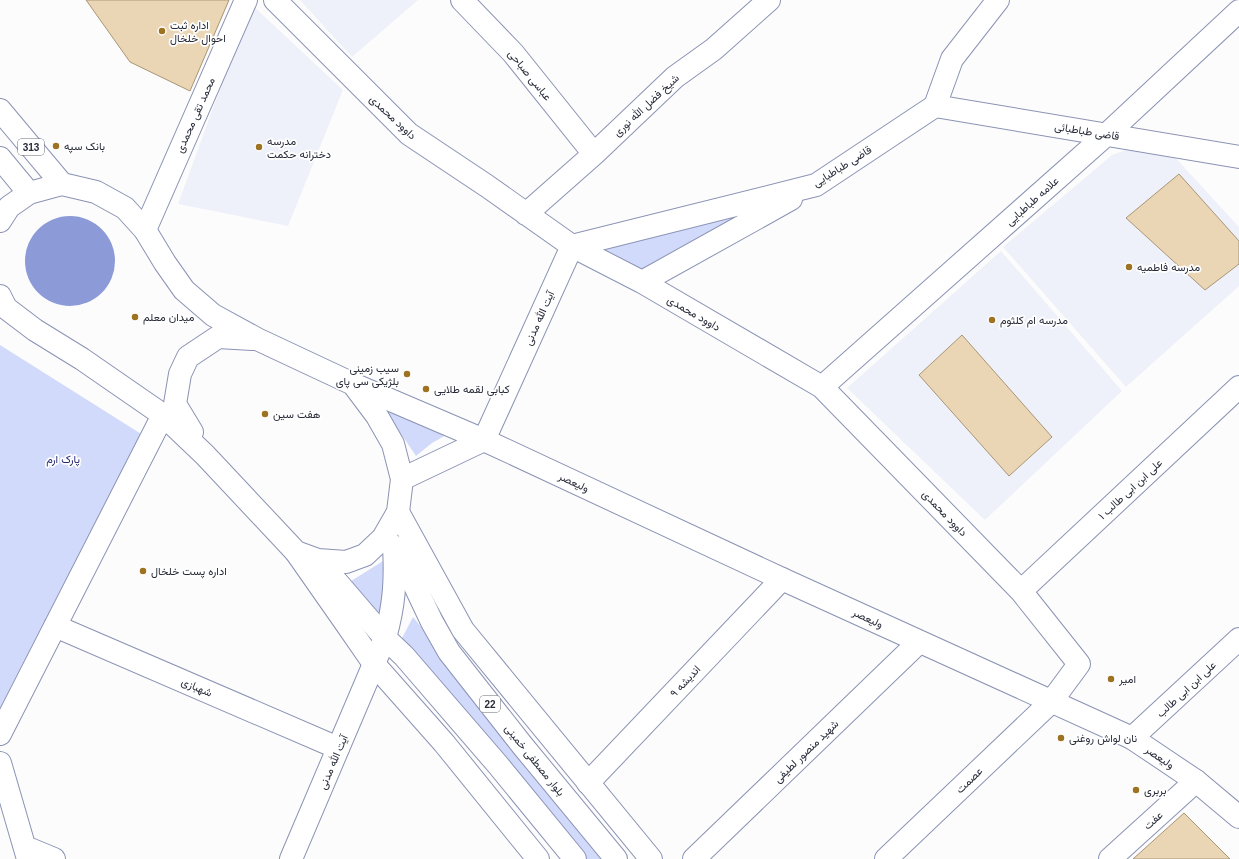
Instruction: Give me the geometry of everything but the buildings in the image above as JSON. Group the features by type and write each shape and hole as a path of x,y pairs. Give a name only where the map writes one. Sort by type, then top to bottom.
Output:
{"street":[{"name":"محمد تقی محمدی","path":"145,230 246,0"},
{"name":"داوود محمدی","path":"275,0 409,134 528,212 572,246 642,282 822,387 1021,591 1079,664"},
{"name":"عباسی صباحی","path":"462,0 513,53 594,154"},
{"name":"شیخ فضل الله نوری","path":"528,212 594,154 675,77 714,49 769,0"},
{"path":"935,106 952,59 998,0"},
{"name":"علامه طباطبایی","path":"822,387 1106,135 1239,11"},
{"name":"قاضی طباطبائی","path":"935,106 1239,157"},
{"name":"قاضی طباطبایی","path":"572,246 816,185 935,106"},
{"name":"313","path":"0,110 62,184"},
{"name":"313","path":"0,158 30,193"},
{"path":"0,221 9,207 30,193 62,184 96,192 125,208 145,230 184,290 213,315 257,339 353,384 377,416 393,444 402,479 398,512 388,542 365,555 346,562 318,560 296,552"},
{"path":"642,282 816,185"},
{"name":"آیت الله مدنی","path":"484,440 572,246"},
{"path":"0,296 6,308 35,330 82,359 163,415 205,455 296,552 374,664 444,743 538,859"},
{"path":"205,455 175,404 180,374 188,357 218,337 257,339"},
{"name":"ولیعصر","path":"353,384 484,440 782,579 1132,738 1196,781 1239,817"},
{"name":"علی ابن ابی طالب ۱","path":"1021,591 1239,387"},
{"path":"0,734 163,415"},
{"path":"402,479 484,440"},
{"path":"398,512 463,630 651,859"},
{"name":"آیت‌ الله مدنی","path":"295,857 338,748 385,638 392,614 395,574 388,542"},
{"name":"بلوار مصطفی خمینی","path":"388,542 405,565 432,622 449,652 522,745 616,859"},
{"path":"318,560 385,638 404,656 498,765 575,859"},
{"name":"اندیشه ۹","path":"588,783 782,579"},
{"name":"شهبازی","path":"55,626 338,748"},
{"name":"علی ابن ابی طالب","path":"1132,738 1239,639"},
{"name":"شهید منصور لطیفی","path":"694,859 919,642"},
{"name":"عصمت","path":"886,859 1051,702 1079,664"},
{"path":"0,763 27,853 54,859"},
{"name":"عفت","path":"1110,859 1196,781"}],"shaded area":[{"path":"300,0 418,0 352,57"},
{"name":"مدرسه دخترانه حکمت","path":"251,4 343,90 288,226 178,204"},
{"name":"مدرسه فاطمیه","path":"1134,147 1171,153 1239,227 1239,286 1126,387 1003,247 1112,155"},
{"name":"مدرسه ام کلثوم","path":"1001,251 1122,391 985,520 847,388"}],"green space":[{"path":"776,202 642,275 593,247"},
{"name":"پارک ارم","path":"0,345 146,437 0,716"},
{"path":"385,410 448,434 432,443 416,456"},
{"path":"388,558 383,617 377,618 351,581"},
{"path":"413,617 611,859 581,859 401,640"}],"water":[{"path":"70,216 87,219 102,229 112,244 115,261 112,278 102,293 87,303 70,306 53,303 38,293 28,278 25,261 28,244 38,229 53,219"}],"place":[{"name":"اداره ثبت احوال خلخال","path":"162,31"},
{"name":"بانک سپه","path":"56,146"},
{"name":"مدرسه دخترانه حکمت","path":"259,147"},
{"name":"مدرسه فاطمیه","path":"1129,267"},
{"name":"میدان معلم","path":"135,317"},
{"name":"مدرسه ام کلثوم","path":"992,320"},
{"name":"سیب زمینی بلژیکی سی پای","path":"407,374"},
{"name":"کبابی لقمه طلایی","path":"426,389"},
{"name":"هفت سین","path":"265,414"},
{"name":"اداره پست خلخال","path":"143,571"},
{"name":"امیر","path":"1111,679"},
{"name":"نان لواش روغنی","path":"1061,738"},
{"name":"بربری","path":"1136,790"}]}
